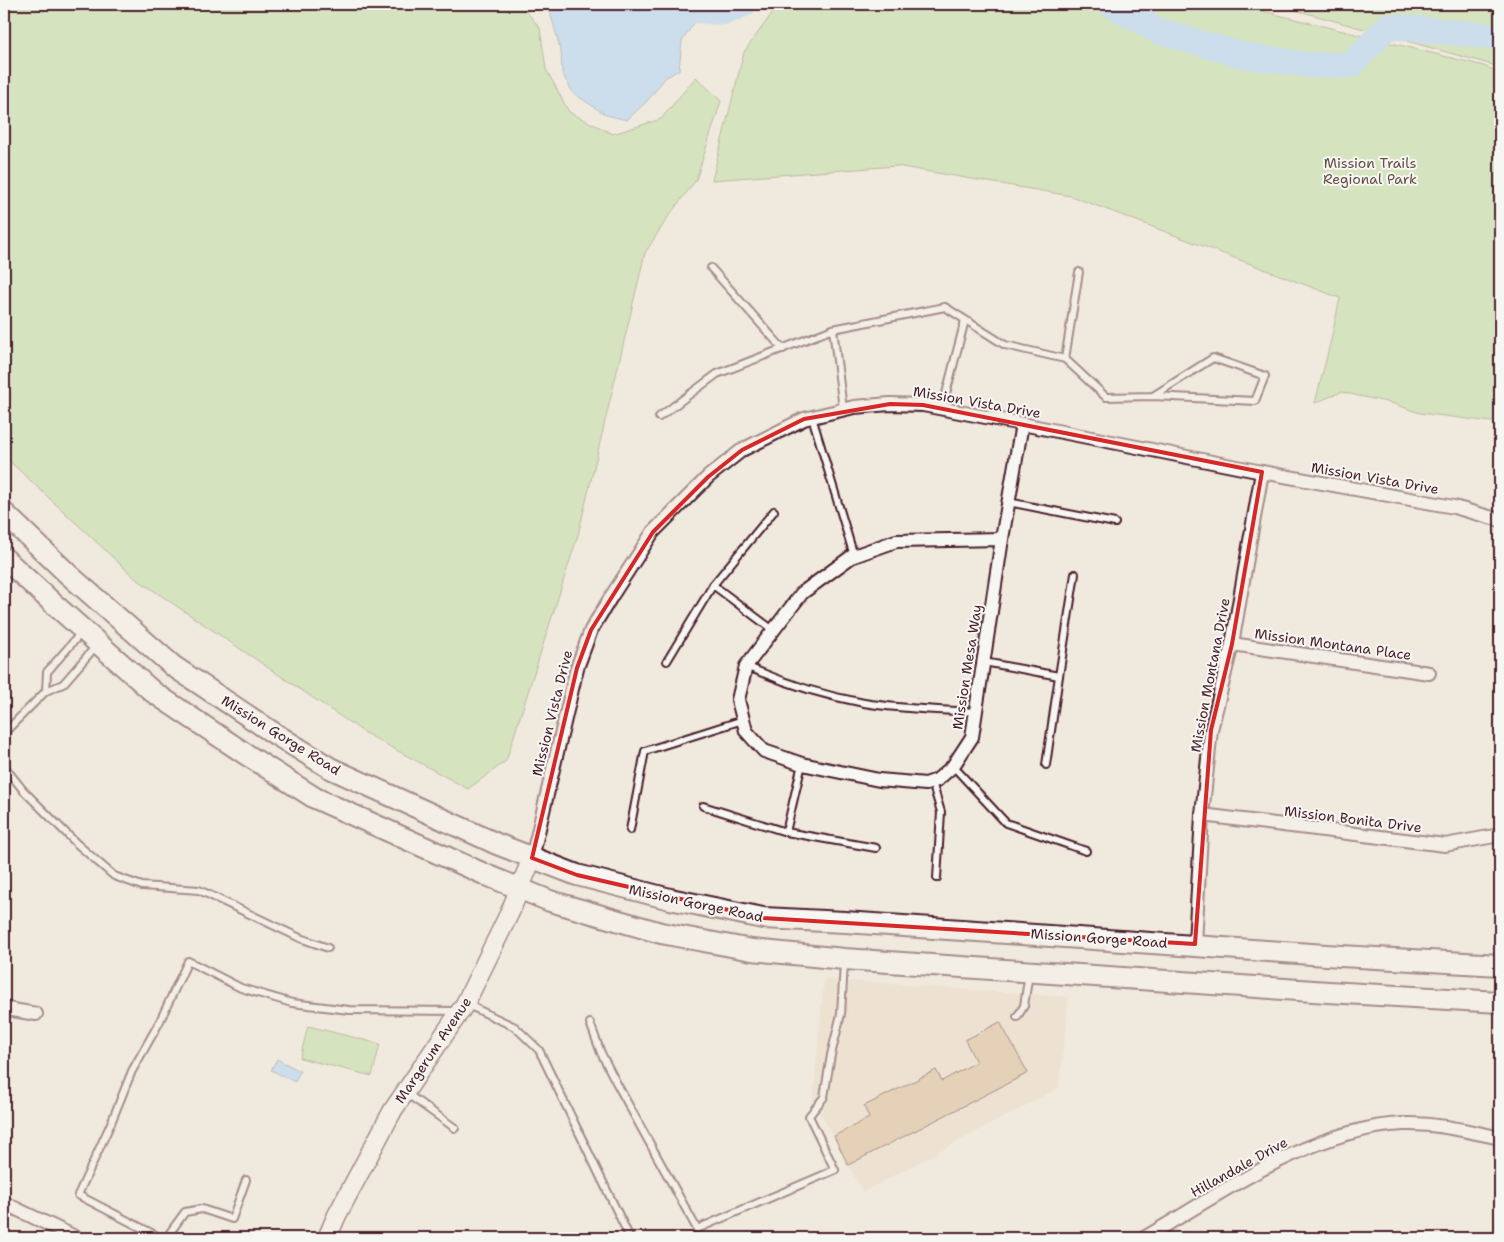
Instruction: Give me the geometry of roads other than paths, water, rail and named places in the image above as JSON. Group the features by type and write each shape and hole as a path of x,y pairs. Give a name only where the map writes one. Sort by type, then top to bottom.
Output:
{"main road":[{"name":"Mission Gorge Road","path":"4,513 69,575 173,666 272,732 330,768 532,858 577,875 670,899 763,918 1195,944 1341,956 1500,964"},
{"path":"4,558 153,692 315,798 550,901 661,933 752,950 844,959 1500,1002"}],"street":[{"name":"Mission Vista Drive","path":"532,858 577,668 590,630 653,532 708,477 742,450 804,419 843,410 890,404 923,405 1262,472 1454,507 1500,520"},
{"name":"Mission Mesa Way","path":"932,782 953,766 972,737 1008,502 1022,424"},
{"name":"Mission Montana Drive","path":"1195,944 1202,815 1211,730 1232,644 1262,472"},
{"path":"932,782 926,784 879,780 802,764 764,751 746,731 738,700 746,666 802,593 854,556 896,541 1002,540"},
{"name":"Mission Montana Place","path":"1232,644 1429,673"},
{"name":"Mission Bonita Drive","path":"1202,815 1445,845 1500,835"},
{"name":"Margerum Avenue","path":"327,1238 346,1197 392,1110 463,1008 520,889 532,858"},
{"path":"4,1006 7,1009 36,1014"},
{"name":"Hillandale Drive","path":"1144,1238 1278,1160 1352,1131 1402,1124 1446,1126 1500,1138"},
{"path":"4,1203 77,1238"}],"lane":[{"path":"711,268 783,349"},
{"path":"1065,359 1079,272"},
{"path":"659,417 717,374 833,329 946,307 1006,345 1065,359 1106,397 1153,396 1255,400 1265,376 1213,358 1153,396"},
{"path":"942,409 965,320"},
{"path":"833,329 843,410"},
{"path":"812,417 854,556"},
{"path":"1008,502 1115,523"},
{"path":"667,661 713,585 774,511"},
{"path":"1046,765 1075,574"},
{"path":"713,585 774,630"},
{"path":"46,691 47,672 91,637"},
{"path":"4,733 46,691 63,684 91,637"},
{"path":"984,662 1059,676"},
{"path":"746,666 781,681 864,702 976,712"},
{"path":"630,830 645,750 743,720"},
{"path":"786,832 802,764"},
{"path":"4,766 23,790 76,843 114,876 142,886 200,890 300,938 328,948"},
{"path":"953,766 1006,823 1086,851"},
{"path":"932,782 941,812 937,878"},
{"path":"702,806 786,832 876,848"},
{"path":"590,1023 601,1053 617,1084 697,1229 835,1170 808,1116 824,1098 831,1055 841,1014 844,959"},
{"path":"161,1238 78,1195 111,1123 132,1071 159,1023 188,961 241,988 292,1003 349,1010 463,1008 515,1027 539,1050 630,1238"},
{"path":"1017,1017 1024,1006 1029,971"},
{"path":"405,1093 454,1128"},
{"path":"166,1238 185,1212 202,1209 232,1219 246,1180"}],"water":[{"path":"548,4 703,4 702,11 682,41 679,70 665,78 648,100 627,120 606,115 573,93 562,73 561,52"},
{"path":"277,1059 300,1071 295,1082 271,1070"}],"waterway":[{"path":"670,4 681,9 724,12 744,4"},
{"path":"1111,4 1158,31 1242,55 1307,65 1351,65 1388,26 1500,37"}],"park label":[{"name":"Mission Trails Regional Park","path":"1370,172"}]}
